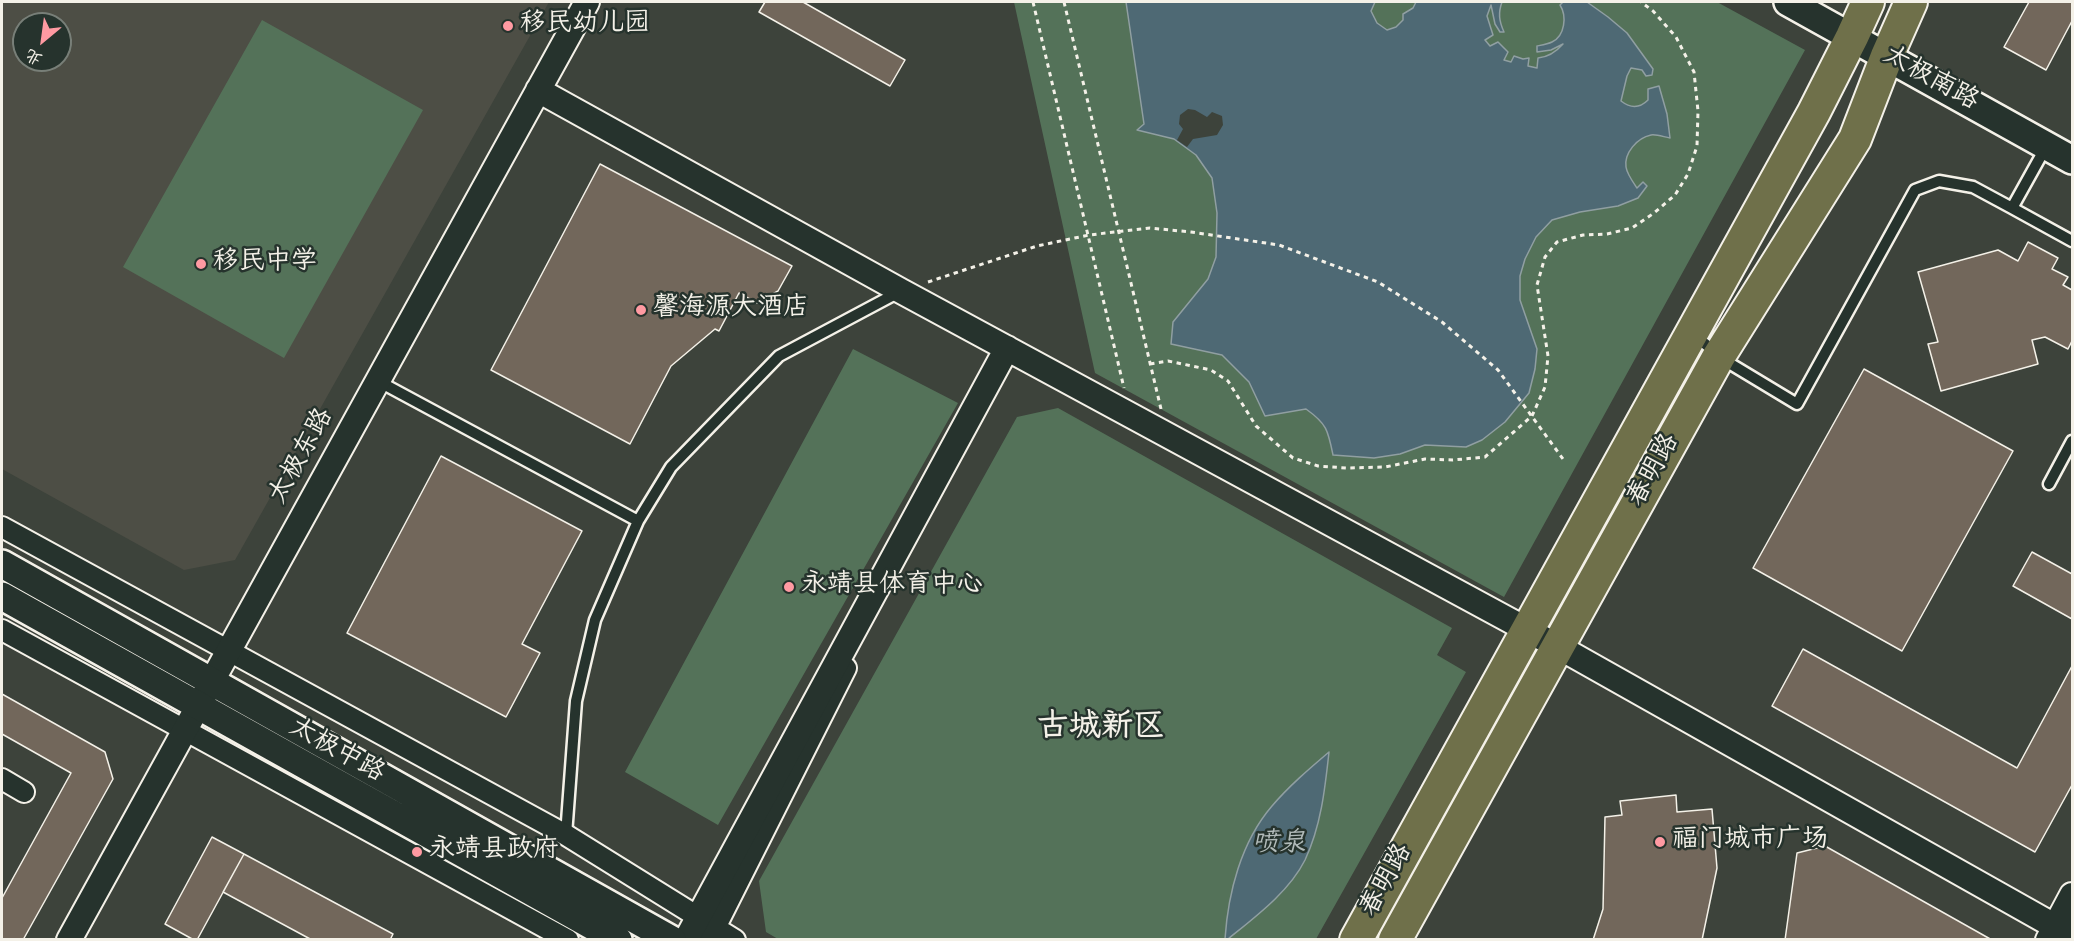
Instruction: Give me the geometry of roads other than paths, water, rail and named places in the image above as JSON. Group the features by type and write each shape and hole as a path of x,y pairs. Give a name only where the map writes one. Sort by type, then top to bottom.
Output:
{"main road":[{"name":"太极南路","path":"1788,2 2073,160"},
{"name":"春明路","path":"1356,939 1814,112 1868,2"},
{"name":"春明路","path":"1395,939 1719,356 1855,139 1911,2"},
{"name":"太极中路","path":"2,564 205,694 618,939"},
{"name":"太极中路","path":"2,596 205,694 672,939"}],"street":[{"name":"太极东路","path":"69,939 587,2"},
{"path":"538,90 901,291 1527,629 2059,934 2073,895"},
{"path":"686,939 702,928 1007,348"},
{"path":"2,527 228,653 566,836 702,928 735,939"},
{"path":"2,630 185,732 568,939"},
{"path":"2,779 24,792"}],"lane":[{"path":"2013,208 2047,145"},
{"path":"1691,333 1729,363 1797,404 1915,190 1939,181 1973,187 2073,241"},
{"path":"566,836 576,701 595,620 638,520 671,467 779,356 901,291"},
{"path":"377,381 638,520"},
{"path":"2049,484 2073,441"}],"water":[{"path":"1126,2 1375,2 1371,11 1377,23 1387,30 1396,27 1403,20 1403,14 1413,8 1416,2 1502,2 1500,17 1504,32 1500,32 1495,24 1491,5 1487,16 1493,35 1485,40 1490,46 1498,42 1508,52 1504,60 1511,62 1514,56 1529,58 1528,66 1537,68 1538,58 1552,54 1563,44 1551,50 1537,52 1537,46 1552,42 1560,35 1564,25 1564,15 1560,5 1563,2 1587,2 1627,33 1653,69 1652,75 1646,76 1642,70 1631,68 1621,101 1631,106 1641,105 1648,100 1648,89 1659,86 1667,114 1670,138 1651,135 1641,139 1629,152 1626,167 1629,175 1637,188 1643,182 1647,186 1638,198 1618,206 1580,212 1552,220 1536,237 1525,259 1520,276 1520,300 1537,349 1535,369 1529,393 1505,422 1482,440 1466,447 1425,445 1400,454 1374,458 1333,455 1326,428 1306,409 1265,416 1249,382 1222,355 1171,344 1173,322 1208,279 1216,257 1217,213 1212,178 1196,155 1174,139 1137,130 1144,124"},
{"name":"喷泉","path":"1329,752 1319,821 1305,860 1290,883 1271,903 1228,939 1225,939 1233,886 1252,836 1272,806"}],"place":[{"name":"移民幼儿园","path":"508,26"},
{"name":"移民中学","path":"201,264"},
{"name":"馨海源大酒店","path":"641,310"},
{"name":"永靖县体育中心","path":"789,587"},
{"name":"福门城市广场","path":"1660,842"},
{"name":"永靖县政府","path":"417,852"}],"district":[{"name":"古城新区","path":"1101,730"}]}
